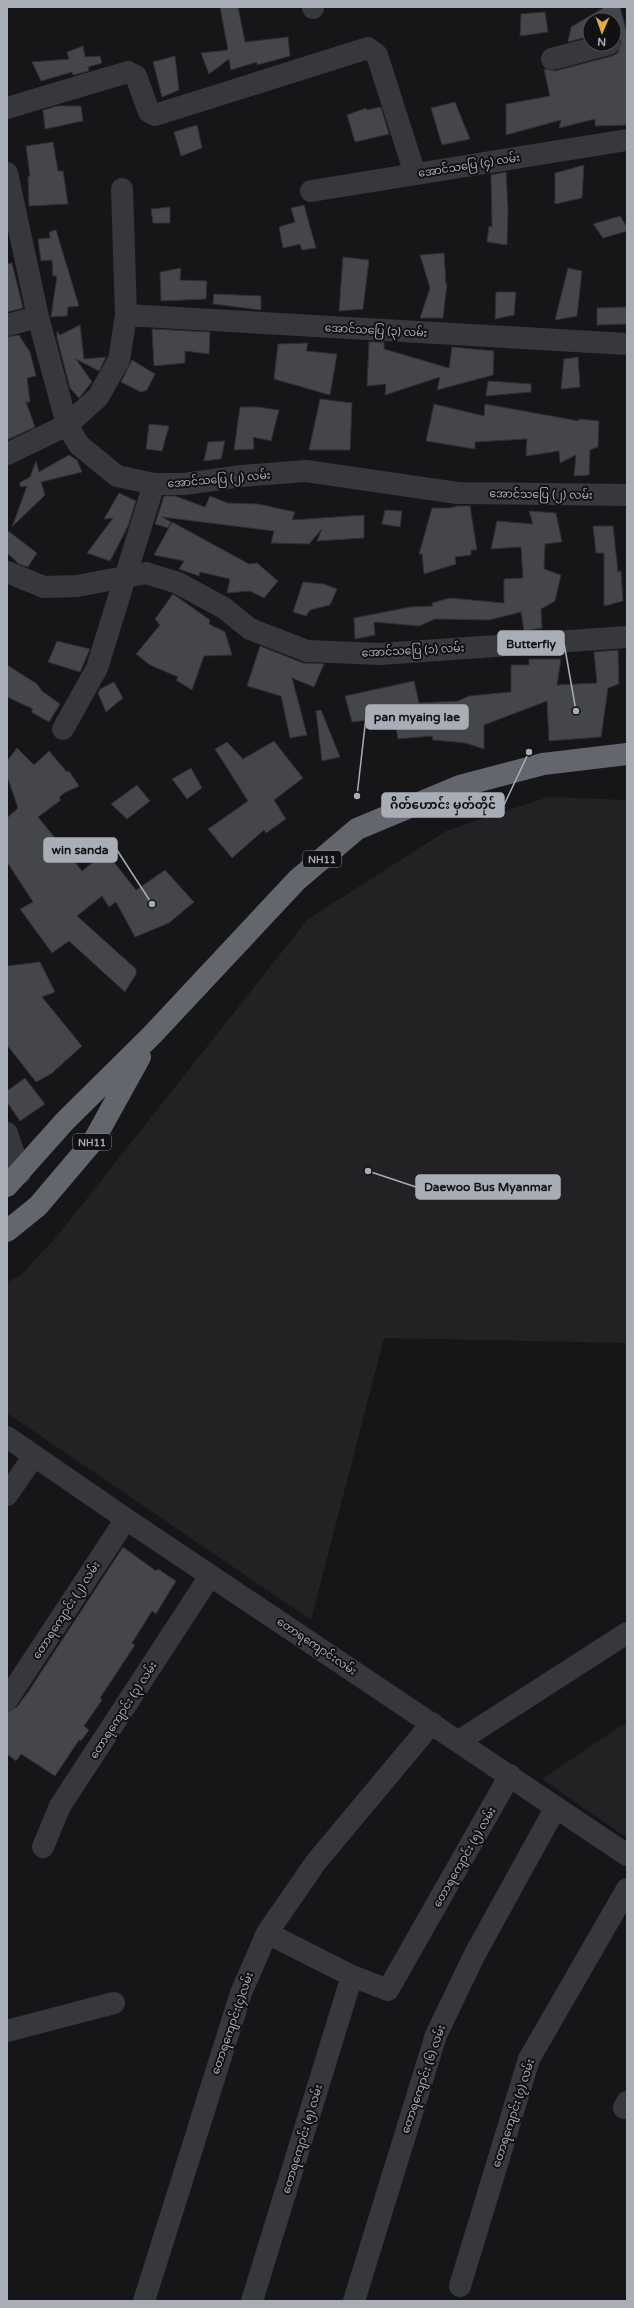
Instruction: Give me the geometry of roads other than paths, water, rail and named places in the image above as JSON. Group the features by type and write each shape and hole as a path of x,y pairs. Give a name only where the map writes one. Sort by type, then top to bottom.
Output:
{"highway":[{"name":"NH11","path":"14,1180 65,1121 152,1035 297,880 357,829 460,786 543,764 627,754"},
{"name":"NH11","path":"7,1231 38,1206 94,1140 152,1035"}],"street":[{"path":"7,108 128,72 136,76 149,112 154,115 368,48 377,55 414,174"},
{"path":"552,59 582,51"},
{"name":"အောင်သပြေ (၄) လမ်း","path":"311,190 627,140"},
{"name":"အောင်သပြေ (၂) လမ်း","path":"7,173 38,317 67,425 79,445 117,476 154,484 184,484 242,476 306,471 457,493 627,495"},
{"path":"7,454 67,425 98,397 119,360 126,315 122,189"},
{"name":"အောင်သပြေ (၃) လမ်း","path":"126,315 627,344"},
{"path":"7,325 38,317"},
{"path":"63,729 96,668 154,484"},
{"name":"အောင်သပြေ (၁) လမ်း","path":"7,572 44,587 77,586 146,573 178,583 224,608 250,629 307,651 380,654 627,637"},
{"path":"7,1133 14,1180"},
{"name":"တောရကျောင်းလမ်း","path":"7,1437 126,1520 510,1775 627,1855"},
{"path":"7,1495 34,1456"},
{"name":"တောရကျောင်း (၂) လမ်း","path":"7,1700 126,1520"},
{"name":"တောရကျောင်း (၃) လမ်း","path":"43,1847 60,1806 210,1576"},
{"path":"459,1741 627,1633"},
{"name":"တောရကျောင်း(၄)လမ်း","path":"144,2301 240,1993 267,1933 316,1862 432,1723"},
{"name":"တောရကျောင်း (၅) လမ်း","path":"267,1933 352,1976 388,1990 510,1775"},
{"name":"တောရကျောင်း (၆) လမ်း","path":"354,2301 436,2034 475,1954 556,1807"},
{"name":"တောရကျောင်း (၇) လမ်း","path":"460,2286 529,2059 627,1889"},
{"name":"တောရကျောင်း (၅) လမ်း","path":"252,2301 352,1976"},
{"path":"7,2031 114,2003"}],"place":[{"name":"Butterfly","path":"576,711"},
{"name":"ဂိတ်ဟောင်း မှတ်တိုင်","path":"529,752"},
{"name":"pan myaing lae","path":"357,796"},
{"name":"win sanda","path":"152,904"},
{"name":"Daewoo Bus Myanmar","path":"368,1171"}]}
